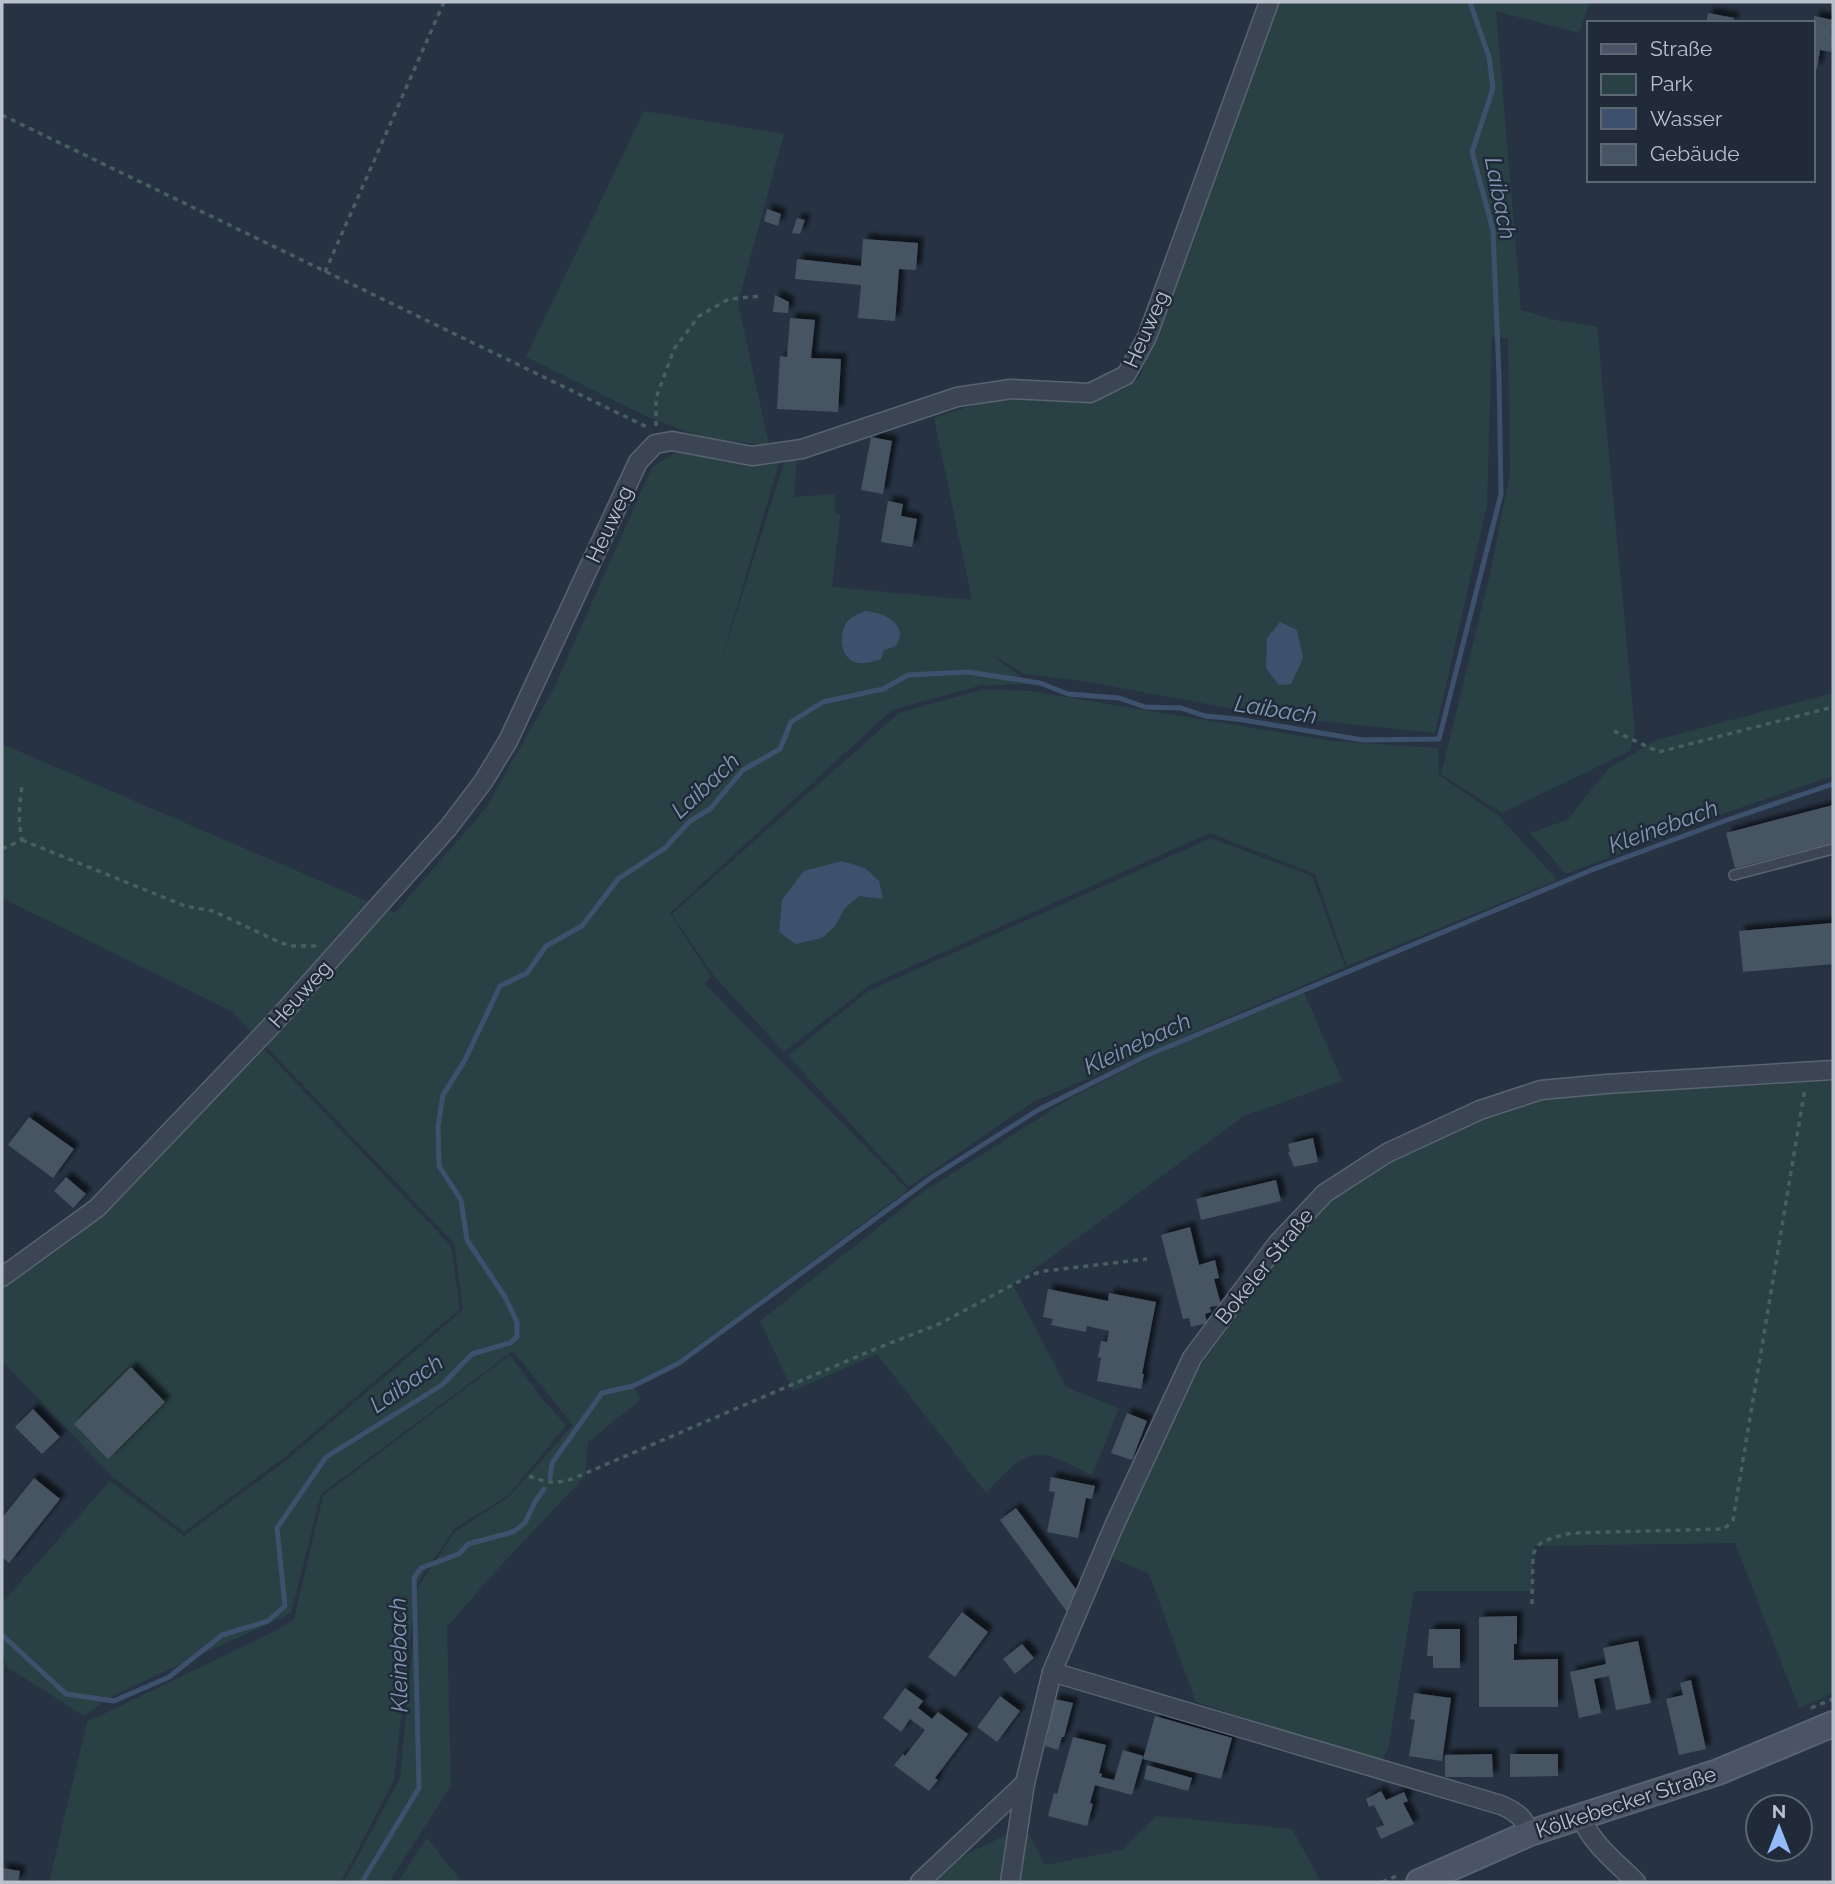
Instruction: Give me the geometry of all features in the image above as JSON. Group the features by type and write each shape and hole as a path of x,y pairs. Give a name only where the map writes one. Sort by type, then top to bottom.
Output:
{"main road":[{"name":"Kölkebecker Straße","path":"1419,1882 1530,1833 1718,1772 1833,1724"}],"street":[{"name":"Heuweg","path":"2,1277 97,1208 274,1023 448,828 483,782 508,741 638,462 655,444 672,441 752,456 802,449 957,397 1011,389 1090,393 1126,375 1147,337 1269,2"},
{"name":"Bokeler Straße","path":"1010,1882 1025,1783 1052,1672 1114,1526 1192,1358 1277,1244 1325,1193 1387,1153 1480,1110 1541,1090 1833,1070"},
{"path":"1052,1672 1501,1805 1524,1819 1530,1833"},
{"path":"919,1882 1025,1783"},
{"path":"1581,1817 1594,1840 1636,1882"}],"lane":[{"path":"1734,875 1833,849"}],"path":[{"path":"325,272 444,2"},
{"path":"2,115 656,431 656,398 674,349 699,316 729,299 760,296"},
{"path":"1614,732 1659,752 1833,707"},
{"path":"22,787 19,825 22,839"},
{"path":"2,849 22,839 185,906 213,911 290,946 320,946 339,950"},
{"path":"1532,1604 1533,1555 1541,1543 1552,1538 1581,1532 1724,1529 1733,1520 1806,1082 1805,1072"},
{"path":"529,1476 547,1483 572,1479 939,1324 1033,1274 1147,1259"}],"green space":[{"path":"1276,2 1590,2 1579,33 1496,11 1521,310 1559,321 1597,327 1635,731 1630,751 1502,813 1441,774 1491,570 1510,472 1508,339 1492,337 1487,505 1435,733 1271,716 1089,682 1025,674 987,652 1031,684 982,685 892,710 670,913 711,977 705,984 908,1190 676,1362 633,1383 640,1400 588,1442 585,1476 447,1627 451,1786 389,1882 344,1882 400,1778 418,1587 455,1532 509,1497 573,1425 513,1351 321,1494 291,1613 112,1696 84,1716 7,1667 2,1650 2,1603 110,1481 184,1536 288,1459 463,1310 454,1243 233,1012 2,898 2,744 395,913 485,809 554,688 652,467 675,453 779,463 720,664 785,460 797,458 794,497 835,494 835,513 840,515 832,587 972,600 934,418 1002,396 1098,396 1122,390 1139,379"},
{"path":"644,111 784,134 738,303 769,445 703,438 646,416 526,357"},
{"path":"984,689 1030,691 1331,741 1438,748 1439,775 1499,816 1557,880 1347,966 1315,874 1210,833 870,985 784,1052 714,976 672,914 899,713"},
{"path":"1833,693 1833,776 1725,813 1566,874 1530,833 1567,820 1608,769 1656,740"},
{"path":"1211,838 1312,876 1345,967 1033,1102 909,1187 788,1056 868,991"},
{"path":"1304,992 1342,1081 1244,1116 1013,1285 1066,1387 1119,1408 1092,1475 1056,1458 1036,1455 1019,1461 986,1493 877,1354 793,1391 760,1321 923,1192 1069,1099 1151,1057"},
{"path":"263,1048 451,1246 460,1309 286,1456 184,1532 113,1477 2,1361 2,1285 117,1195"},
{"path":"1833,1081 1833,1693 1799,1708 1735,1543 1534,1546 1532,1591 1414,1591 1388,1750 1379,1763 1196,1702 1149,1574 1110,1557 1192,1378 1286,1247 1334,1197 1390,1159 1483,1118 1545,1097"},
{"path":"510,1355 544,1401 566,1425 509,1495 455,1528 416,1585 394,1780 341,1882 49,1882 87,1722 277,1630 294,1619 323,1496"},
{"path":"1157,1816 1292,1829 1321,1882 1017,1882 1025,1827 1045,1865 1122,1850"},
{"path":"1008,1834 1003,1882 927,1882 947,1864"},
{"path":"427,1838 462,1882 398,1882"}],"water":[{"path":"865,611 893,621 900,636 896,645 884,650 881,659 859,663 844,653 842,634 849,620"},
{"path":"1280,622 1297,630 1303,658 1291,684 1279,685 1266,668 1267,638"},
{"path":"842,861 865,868 879,881 883,899 859,896 845,908 835,926 822,938 796,944 779,932 782,900 804,871"}],"building":[{"path":"1708,13 1734,18 1733,21 1706,21"},
{"path":"1814,16 1833,20 1831,52 1820,50 1817,69 1814,68"},
{"path":"767,209 781,214 778,226 764,221"},
{"path":"797,218 805,220 800,234 792,233"},
{"path":"863,239 918,243 916,270 899,269 895,321 858,318 861,285 795,279 797,259 861,266"},
{"path":"775,295 789,302 788,313 773,312"},
{"path":"790,318 815,320 811,358 841,359 838,412 777,409 780,356 787,357"},
{"path":"871,437 892,441 883,494 861,490"},
{"path":"888,501 903,504 901,516 917,519 912,547 881,542"},
{"path":"1833,805 1833,843 1735,868 1726,833"},
{"path":"1833,923 1833,964 1743,972 1739,931"},
{"path":"29,1117 74,1149 53,1178 8,1145"},
{"path":"1313,1138 1318,1162 1294,1167 1288,1144"},
{"path":"66,1177 86,1194 73,1208 54,1191"},
{"path":"1276,1180 1281,1201 1201,1220 1196,1199"},
{"path":"1190,1227 1199,1265 1215,1260 1219,1278 1214,1279 1221,1305 1210,1307 1211,1312 1205,1314 1207,1323 1191,1327 1189,1318 1183,1319 1161,1235"},
{"path":"1048,1289 1108,1301 1109,1293 1156,1302 1141,1389 1097,1381 1101,1341 1107,1342 1109,1331 1087,1326 1086,1332 1051,1325 1053,1319 1043,1317"},
{"path":"131,1367 165,1402 108,1459 74,1424"},
{"path":"33,1409 60,1437 42,1454 15,1427"},
{"path":"1127,1413 1147,1421 1132,1460 1111,1453"},
{"path":"1051,1477 1095,1486 1092,1499 1086,1498 1078,1538 1047,1532 1055,1492 1049,1491"},
{"path":"34,1478 60,1499 9,1563 2,1557 2,1518"},
{"path":"1016,1508 1078,1592 1067,1612 1000,1520"},
{"path":"962,1612 988,1632 955,1677 928,1657"},
{"path":"1517,1616 1514,1660 1558,1659 1558,1707 1479,1707 1479,1617"},
{"path":"1429,1629 1460,1629 1460,1668 1433,1668 1433,1656 1427,1656"},
{"path":"1638,1641 1651,1703 1616,1710 1609,1676 1594,1679 1601,1713 1579,1718 1570,1672 1606,1664 1603,1648"},
{"path":"1022,1644 1034,1658 1015,1674 1003,1659"},
{"path":"1691,1680 1706,1749 1679,1755 1666,1699 1683,1695 1680,1683"},
{"path":"905,1688 923,1701 918,1708 932,1719 938,1712 968,1734 935,1778 938,1780 929,1791 894,1765 903,1754 905,1756 925,1730 910,1719 901,1732 883,1718"},
{"path":"1414,1693 1451,1698 1442,1761 1409,1756 1415,1720 1410,1719"},
{"path":"1000,1696 1020,1711 997,1742 977,1727"},
{"path":"1054,1699 1073,1703 1058,1750 1045,1746 1048,1733 1045,1732"},
{"path":"1155,1716 1232,1738 1221,1779 1143,1759"},
{"path":"1073,1737 1106,1745 1099,1773 1102,1774 1101,1777 1114,1780 1123,1750 1143,1756 1132,1795 1095,1785 1087,1826 1048,1816"},
{"path":"1492,1754 1493,1777 1445,1777 1445,1755"},
{"path":"1510,1754 1558,1754 1558,1776 1510,1777"},
{"path":"1147,1765 1192,1778 1188,1791 1144,1779"},
{"path":"1381,1791 1386,1800 1404,1792 1408,1801 1403,1803 1414,1824 1381,1839 1376,1828 1384,1825 1374,1805 1369,1807 1366,1799"},
{"path":"2,1868 20,1871 18,1882 2,1882"}],"waterway":[{"name":"Laibach","path":"2,1635 66,1694 114,1701 169,1677 222,1635 268,1621 285,1606 277,1528 326,1457 442,1385 472,1354 510,1343 517,1337 517,1322 505,1297 467,1240 461,1200 439,1166 438,1126 443,1095 465,1060 500,986 527,973 546,946 582,926 618,879 665,848 690,821 710,809 743,770 780,749 791,722 823,702 883,689 908,675 968,672 1040,683 1068,694 1119,698 1145,707 1181,708 1205,716 1363,740 1439,739 1501,494 1493,230 1472,152 1493,88 1489,57 1470,2"},
{"name":"Kleinebach","path":"550,1478 552,1463 602,1393 633,1386 679,1363 932,1177 1038,1110 1146,1056 1594,869 1833,784"},
{"name":"Kleinebach","path":"362,1882 419,1788 414,1578 421,1568 459,1554 468,1544 513,1532 525,1523 544,1489"}]}
